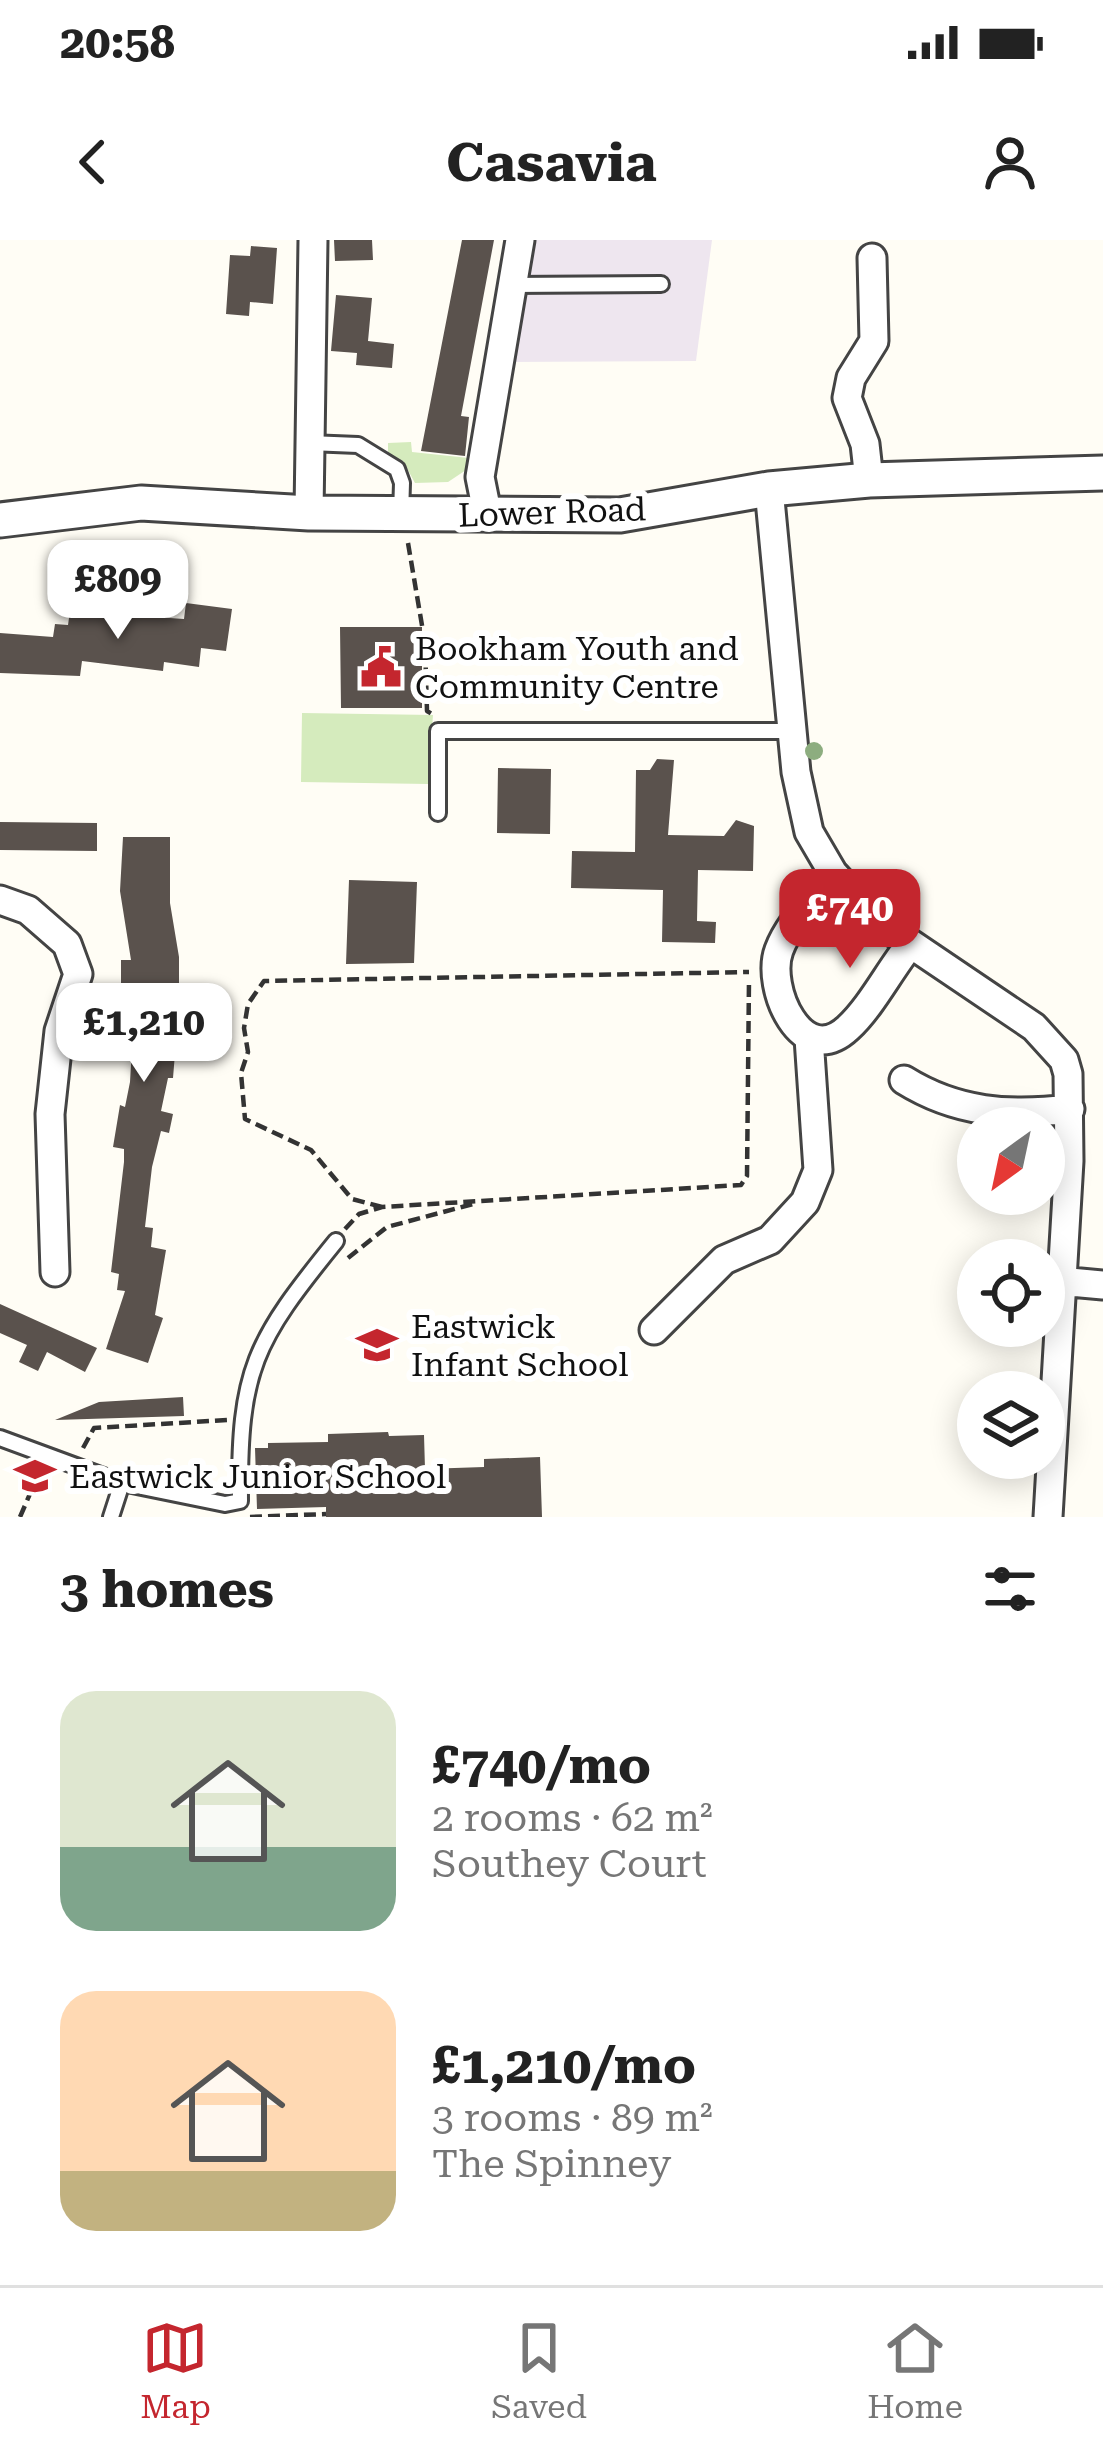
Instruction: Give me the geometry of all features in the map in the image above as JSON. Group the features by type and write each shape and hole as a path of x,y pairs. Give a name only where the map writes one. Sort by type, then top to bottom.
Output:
{"street":[{"path":"309,513 313,240"},
{"path":"488,518 480,477 520,240"},
{"path":"869,480 865,444 847,398 851,378 874,341 872,259"},
{"name":"Lower Road","path":"0,520 141,502 488,518 620,515 769,489 869,480 1103,473"},
{"path":"769,489 802,814 832,873 857,903 909,946 1044,1037 1064,1060 1071,1087 1062,1239"},
{"path":"832,873 763,967 792,1024 808,1038 823,1039 847,1030 909,946"},
{"path":"0,900 28,910 67,944 78,974 59,1031 50,1114 55,1272"},
{"path":"654,1330 724,1260 770,1240 805,1202 818,1170 808,1038"},
{"path":"904,1081 942,1100 984,1111 1030,1114 1070,1109"},
{"path":"1065,1282 1103,1285"},
{"path":"1048,1517 1056,1347"}],"lane":[{"path":"510,285 661,284"},
{"path":"309,442 358,446 397,469 402,483 401,514"},
{"path":"438,813 438,730 793,731"},
{"path":"0,1438 122,1483 225,1504 241,1512 240,1421 252,1362 285,1304 336,1241"},
{"path":"111,1517 122,1483"}],"path":[{"path":"401,514 418,586 427,711 455,730"},
{"path":"336,1241 359,1214 382,1207 741,1185 747,1176 763,967 265,981 248,1004 244,1028 248,1052 241,1073 245,1119 311,1150 352,1199 382,1207"},
{"path":"479,1209 483,1201"},
{"path":"348,1258 387,1227 483,1201"},
{"path":"74,1465 94,1428 240,1421"},
{"path":"20,1517 39,1473"},
{"path":"241,1512 326,1514"}],"shaded area":[{"path":"523,240 712,240 696,361 506,362"}],"green space":[{"path":"411,442 412,452 469,458 466,470 448,482 415,483 403,461 388,456 388,443"},
{"path":"302,713 433,715 428,784 301,782"}],"building":[{"path":"334,240 372,240 373,260 335,261"},
{"path":"462,240 494,240 461,416 469,417 465,456 421,451"},
{"path":"251,246 277,248 273,304 250,302 249,316 226,314 230,255 250,256"},
{"path":"336,295 372,298 368,341 394,344 392,368 356,365 357,353 331,351"},
{"path":"186,603 232,609 226,651 201,648 199,667 164,662 163,671 82,661 80,676 0,673 0,633 53,637 55,624 68,625 70,611 184,619"},
{"name":"Bookham Youth and Community Centre","path":"340,627 422,627 422,708 341,708"},
{"path":"657,759 674,760 668,835 724,836 736,820 754,826 753,871 698,870 697,921 716,922 715,943 662,942 663,890 571,888 572,851 635,852 636,770 650,770"},
{"path":"498,768 551,769 550,834 497,833"},
{"path":"0,822 97,823 97,851 0,850"},
{"path":"123,837 170,837 170,903 179,957 179,992 169,992 166,1040 176,1041 173,1078 168,1078 161,1111 173,1114 169,1133 161,1131 152,1167 145,1227 153,1228 151,1247 166,1250 155,1315 163,1318 148,1363 106,1349 125,1291 117,1290 119,1274 111,1272 124,1162 124,1149 113,1147 120,1105 125,1107 130,1082 133,1030 133,1015 125,1014 126,992 121,992 121,960 131,960 120,891"},
{"path":"349,880 417,882 414,963 346,964"},
{"path":"0,1304 97,1348 85,1372 47,1352 38,1371 19,1362 27,1345 0,1333"},
{"path":"183,1397 184,1416 55,1420 99,1402"},
{"path":"388,1432 389,1436 424,1435 425,1469 484,1467 484,1459 540,1457 542,1517 326,1517 326,1507 257,1509 255,1448 268,1448 268,1443 328,1442 328,1434"}],"place":[{"name":"Bookham Youth and Community Centre","path":"381,667"},
{"name":"Eastwick Infant School","path":"377,1345"},
{"name":"Eastwick Junior School","path":"35,1476"}]}
